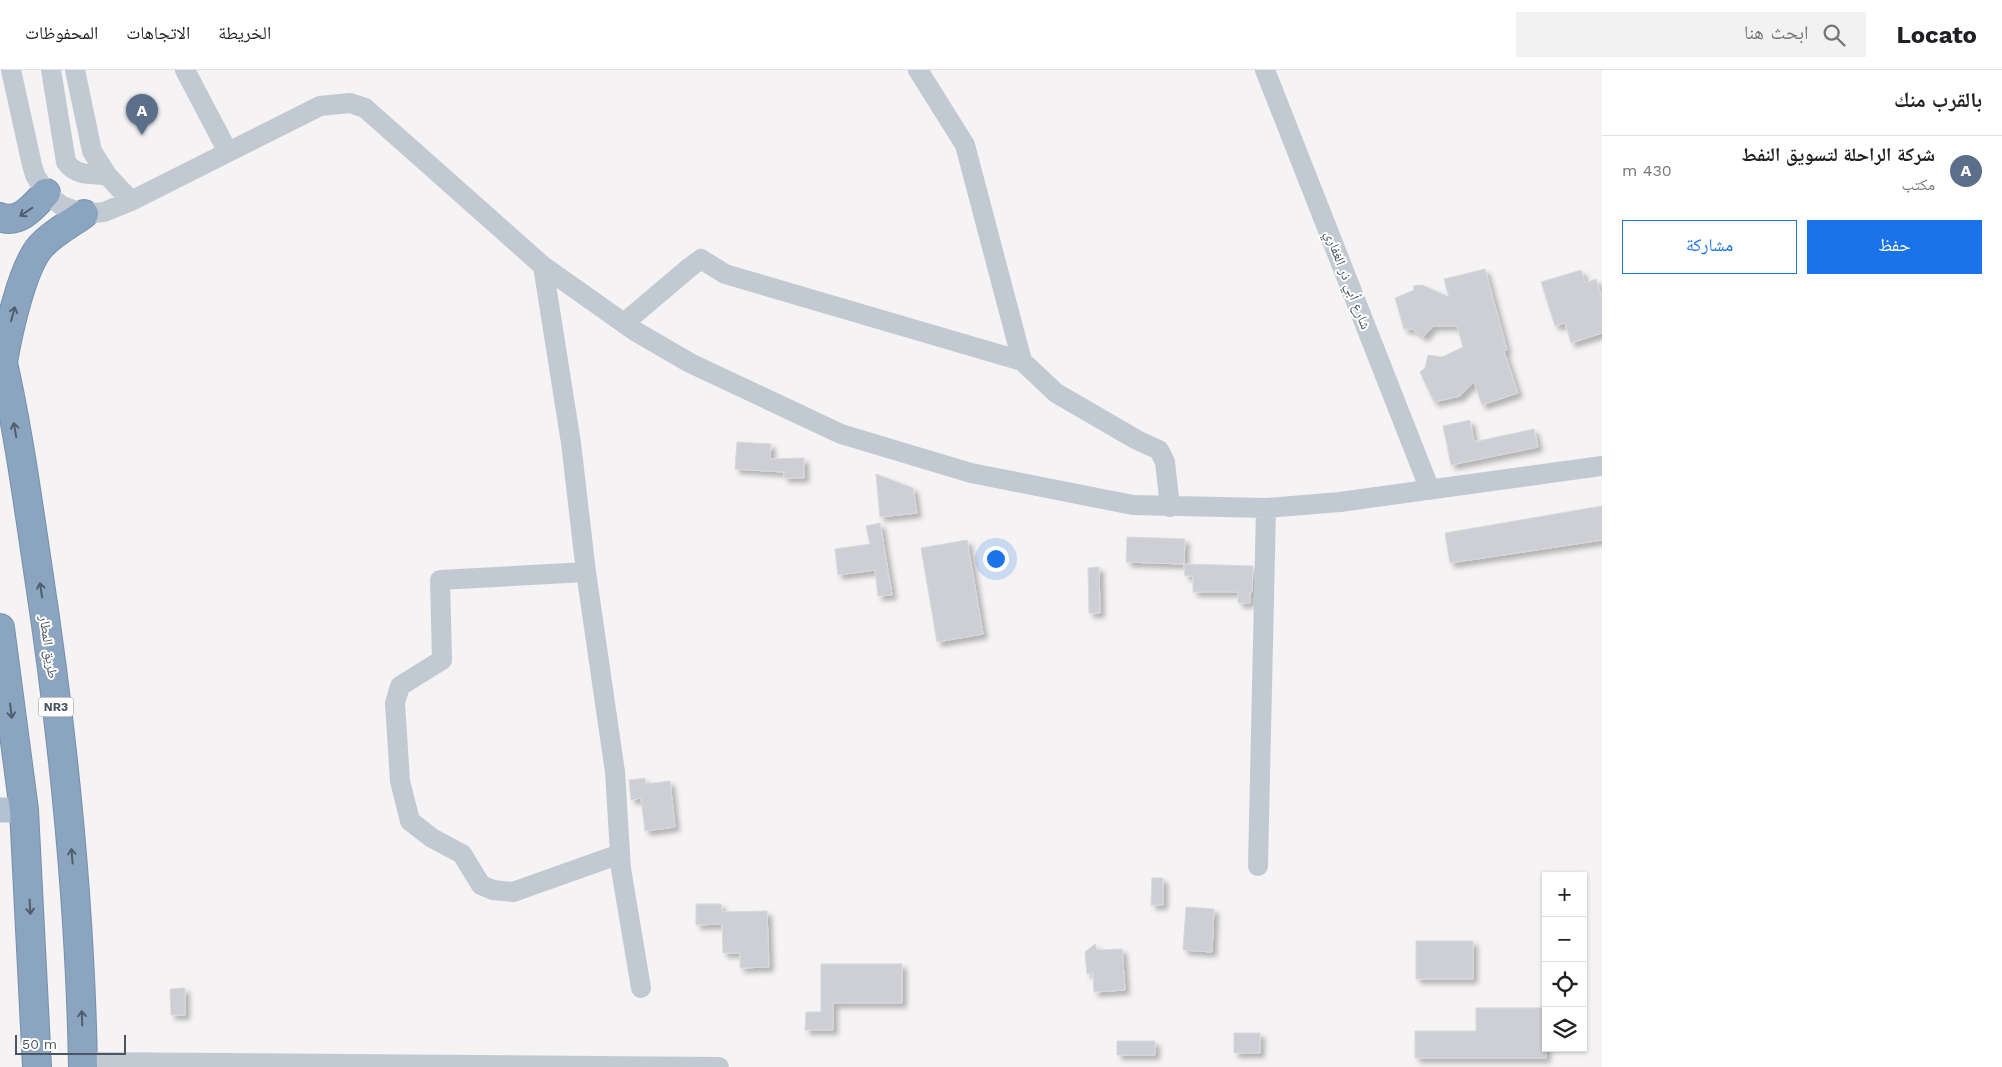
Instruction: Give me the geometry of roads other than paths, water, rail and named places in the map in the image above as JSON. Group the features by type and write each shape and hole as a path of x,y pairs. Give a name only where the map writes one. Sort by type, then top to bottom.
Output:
{"highway":[{"path":"0,217 7,220 17,218 33,207 46,193"},
{"path":"1,356 14,309 37,252 52,236 84,214"},
{"name":"طريق المطار","path":"1,356 26,491 51,658 67,799 77,916 83,1065"},
{"path":"0,628 12,810 37,1067"}],"street":[{"path":"11,70 32,165 46,193 62,206 84,214 104,212 131,201 320,106 350,104 365,108 543,266 624,323 690,363 841,434 971,473 1133,505 1266,508 1340,502 1602,466"},
{"path":"51,70 66,162 71,168 80,173 106,175"},
{"path":"75,70 92,152 106,175 131,201"},
{"path":"186,70 228,152"},
{"path":"918,70 965,145 1022,361"},
{"name":"شارع أبي ذر الغفاري","path":"1265,70 1430,490"},
{"path":"624,323 701,259 725,274 1022,361 1056,393 1137,440 1159,450 1165,462 1170,507"},
{"path":"543,266 571,443 586,572 615,772 620,854 640,988"},
{"path":"1258,866 1266,508"},
{"path":"586,572 440,580 442,660 400,686 395,704 400,781 410,821 432,838 462,854 481,885 493,890 513,892 620,854"},
{"path":"83,1065 719,1067"}],"place":[{"name":"شركة الراحلة لتسويق النفط","path":"142,135"}]}
